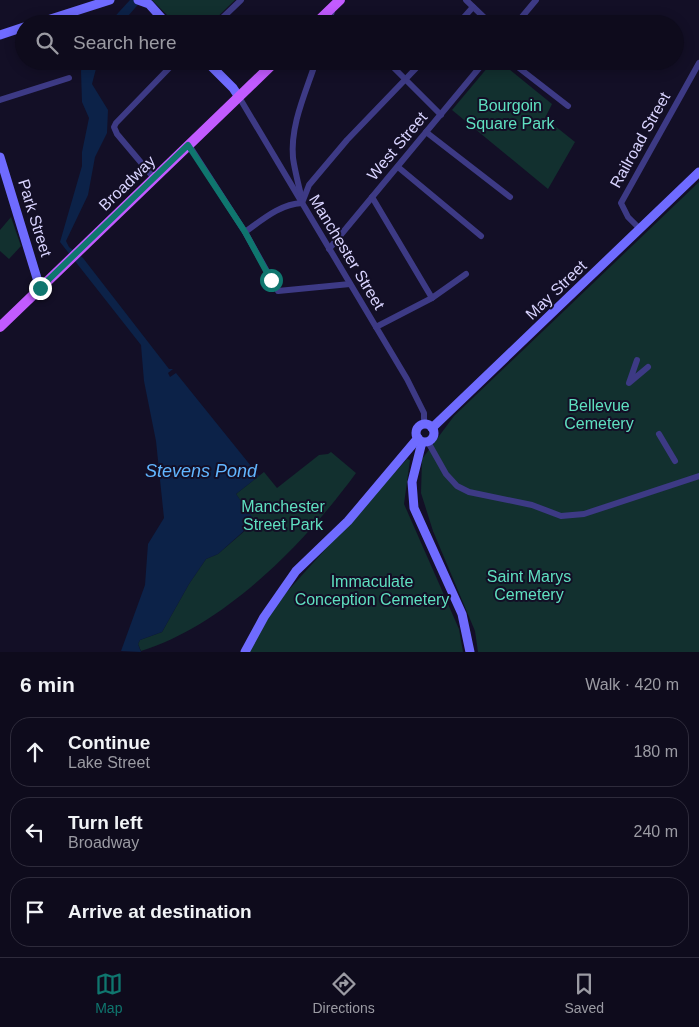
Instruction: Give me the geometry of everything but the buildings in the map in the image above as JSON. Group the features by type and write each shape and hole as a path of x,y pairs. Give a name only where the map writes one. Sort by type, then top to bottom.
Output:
{"main road":[{"path":"60,15 95,2 110,0"},
{"path":"138,0 149,4 159,15"},
{"path":"324,15 337,2"},
{"path":"0,35 15,31"},
{"path":"215,70 239,97"},
{"name":"Broadway","path":"0,327 267,70"},
{"name":"Park Street","path":"0,157 40,288"},
{"name":"May Street","path":"428,426 699,172"},
{"path":"245,652 264,617 296,571 348,521 423,440 434,436 428,426 417,429 423,440 412,482 414,508 462,614 470,652"}],"street":[{"path":"226,15 242,0"},
{"path":"466,0 481,15"},
{"path":"524,15 536,0"},
{"path":"332,15 337,2"},
{"path":"466,15 473,7"},
{"name":"Railroad Street","path":"640,228 628,217 621,203 699,62"},
{"path":"154,178 117,134 114,127 167,70"},
{"path":"302,203 293,158 293,137 295,125 313,70"},
{"path":"396,70 440,115"},
{"path":"302,203 309,184 347,140 415,70"},
{"name":"West Street","path":"329,249 478,70"},
{"path":"522,70 568,106"},
{"path":"0,100 69,78"},
{"name":"Manchester Street","path":"239,97 376,327 421,406 428,426"},
{"path":"426,132 510,198"},
{"path":"188,145 245,232 278,291 350,284"},
{"path":"398,167 481,236"},
{"path":"372,197 432,298"},
{"path":"245,232 277,210 292,204 302,203"},
{"path":"376,327 432,298 466,274"},
{"path":"637,360 629,382 648,367"},
{"path":"659,434 675,460"},
{"path":"423,440 446,474 458,486 469,492 532,504 561,516 584,514 699,476"}],"green space":[{"path":"152,0 235,0 219,15 167,15"},
{"name":"Bourgoin Square Park","path":"485,70 510,70 552,104 545,118 575,142 548,189 452,110"},
{"name":"Bellevue Cemetery","path":"699,182 699,652 478,652 475,631 433,531 421,493 422,459 454,416"},
{"path":"11,217 21,246 9,259 0,251 0,230"},
{"name":"Manchester Street Park","path":"331,452 356,473 313,527 261,578 232,602 203,622 172,639 141,651 138,644 140,640 162,632 189,584 206,559 218,554 255,522 236,494 264,472 277,488 319,455"},
{"name":"Immaculate Conception Cemetery","path":"407,459 410,460 404,504 459,629 463,652 249,652 275,605"}],"water":[{"path":"130,0 142,0 129,15 116,15"},
{"name":"Stevens Pond","path":"96,70 92,84 108,110 107,133 95,157 88,195 66,241 69,247 83,258 169,369 173,369 168,373 170,377 176,373 259,476 236,494 255,521 218,554 206,559 189,584 162,632 140,640 138,644 141,652 121,651 145,585 148,544 164,518 156,441 144,381 141,345 60,242 82,166 82,152 89,118 82,102 81,71"}],"route":[{"path":"40,288 188,145 245,232 271,280"}],"park label":[{"name":"Saint Marys Cemetery","path":"529,585"}]}
